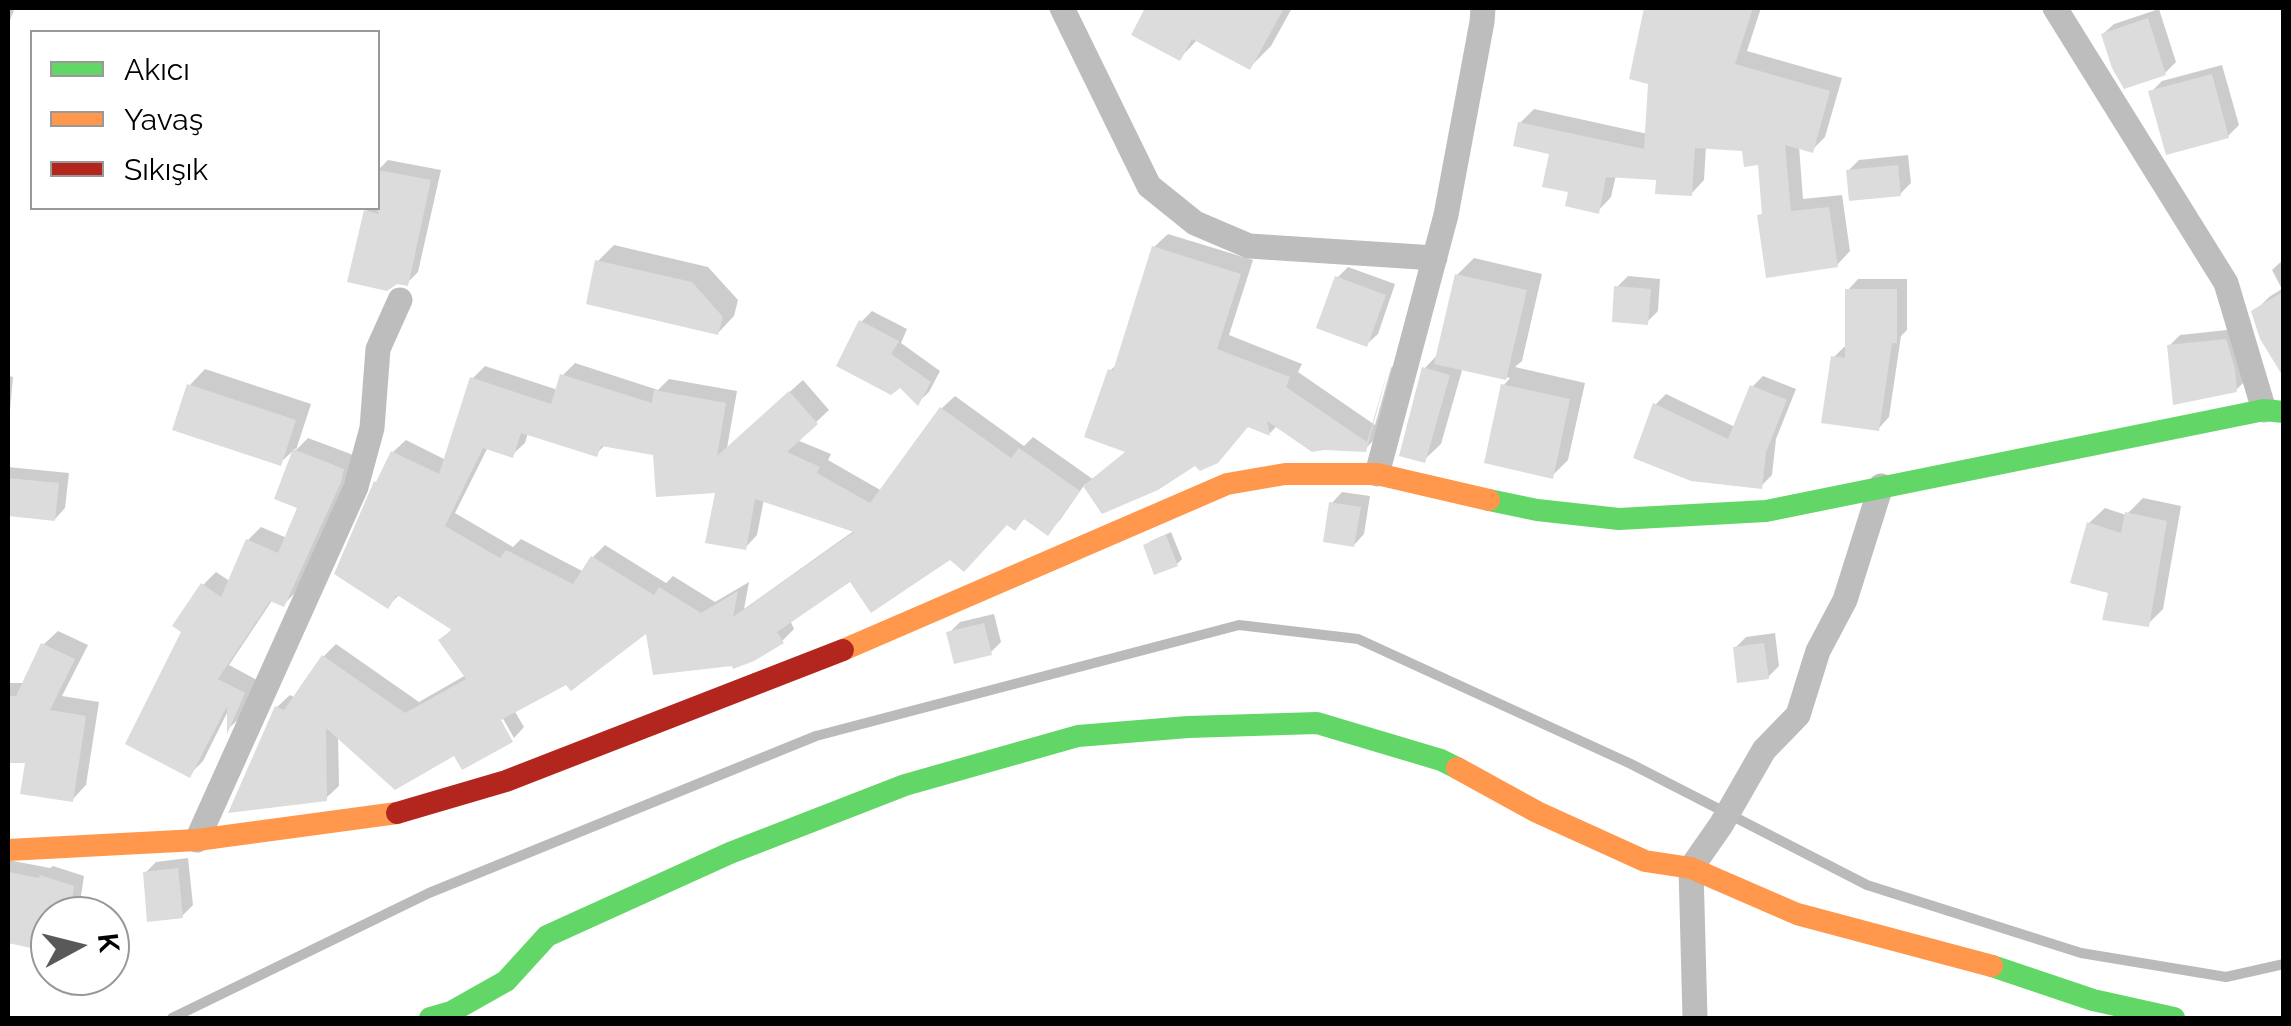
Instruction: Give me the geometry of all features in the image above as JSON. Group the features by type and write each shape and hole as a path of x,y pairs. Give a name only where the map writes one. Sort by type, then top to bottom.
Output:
{"street":[{"path":"1062,8 1150,186 1195,223 1249,246 1434,258"},
{"path":"1376,474 1446,215 1483,8"},
{"path":"8,850 197,840 386,816 506,781 872,640 1227,484 1285,474 1376,474 1537,510 1619,518 1766,511 2274,411 2226,284 2055,8"},
{"path":"197,840 356,487 372,428 378,349 400,300"},
{"path":"1694,1018 1691,868 1764,750 1798,715 1818,650 1845,600 1881,486"},
{"path":"430,1018 450,1012 506,981 547,936 730,853 905,785 1078,736 1188,726 1317,723 1441,760 1538,812 1645,861 1691,868 1797,914 2015,972 2092,1000 2174,1018"}],"building":[{"path":"1145,8 1284,8 1250,70 1192,39 1180,61 1131,35"},
{"path":"1644,8 1753,8 1735,64 1830,91 1813,153 1785,145 1791,211 1829,207 1838,267 1766,278 1757,215 1762,214 1758,165 1744,167 1742,151 1695,148 1692,196 1655,194 1656,180 1606,177 1599,214 1565,206 1568,192 1542,187 1549,154 1513,146 1518,122 1644,149 1648,84 1629,79"},
{"path":"2148,18 2166,75 2124,89 2101,34"},
{"path":"2212,74 2229,138 2166,155 2148,91"},
{"path":"1898,165 1901,196 1849,201 1846,170"},
{"path":"380,170 431,180 408,286 397,284 387,291 347,282 364,210 378,214"},
{"path":"1152,246 1241,274 1217,349 1290,377 1286,387 1367,442 1389,366 1366,452 1312,452 1267,421 1270,436 1248,427 1218,463 1200,471 1195,466 1158,490 1102,514 1083,486 1125,452 1084,437 1108,369 1113,371"},
{"path":"595,260 692,282 723,317 718,335 586,304"},
{"path":"1455,274 1527,290 1506,380 1434,364"},
{"path":"1335,276 1386,295 1367,347 1316,328"},
{"path":"1614,286 1651,289 1648,325 1612,322"},
{"path":"1845,289 1897,289 1897,343 1892,343 1879,431 1821,423 1831,356 1845,358"},
{"path":"2284,291 2284,378 2260,339 2251,311"},
{"path":"859,320 899,341 891,354 931,382 918,406 900,388 891,395 836,366"},
{"path":"2226,339 2237,392 2173,405 2167,345"},
{"path":"1422,367 1450,375 1425,463 1399,456"},
{"path":"560,374 652,403 654,390 726,403 717,456 789,391 818,424 787,452 820,467 817,473 870,503 940,407 1011,458 1019,448 1080,491 1048,536 1024,519 1015,531 1007,525 964,572 950,560 871,613 850,582 777,632 784,643 733,669 732,666 653,675 646,634 571,691 566,685 501,720 513,742 462,770 454,756 395,790 326,728 327,801 228,813 275,706 284,710 322,655 405,713 466,679 438,640 452,630 397,595 388,609 334,574 391,451 439,474 470,377 551,404","holes":["521,433 597,457 601,446 653,455 656,497 715,493 705,543 746,550 755,499 854,532 733,617 738,591 701,613 659,587 654,595 591,556 573,584 506,550 500,558 445,526 483,448 513,458"]},
{"path":"187,384 296,420 281,466 172,430"},
{"path":"1501,384 1570,399 1553,479 1484,463"},
{"path":"1750,385 1787,400 1766,452 1762,489 1691,481 1633,458 1653,403 1728,439"},
{"path":"293,449 344,469 341,482 284,607 270,601 218,679 245,693 227,734 227,706 190,778 125,744 181,632 172,626 201,583 221,597 246,539 278,553 297,508 274,499"},
{"path":"8,478 59,483 55,521 8,516"},
{"path":"1329,502 1361,507 1354,547 1323,542"},
{"path":"2125,512 2167,521 2149,627 2102,620 2108,593 2070,583 2087,522 2121,533"},
{"path":"1166,535 1178,566 1154,575 1143,545"},
{"path":"984,623 992,655 954,664 946,632"},
{"path":"41,643 75,659 50,710 86,716 73,802 20,794 25,763 8,763 8,696 16,696"},
{"path":"1764,643 1769,679 1737,683 1733,647"},
{"path":"178,868 183,918 147,922 143,872"},
{"path":"8,872 39,878 40,875 74,886 73,896 30,896 30,948 8,943"}],"waterway":[{"path":"172,1018 429,893 816,736 1239,625 1358,639 1631,764 1867,885 2081,953 2226,977 2284,964"}],"traffic: fast":[{"path":"1489,500 1619,519 1766,511 2264,410 2284,412"},
{"path":"430,1018 451,1012 506,981 547,936 730,853 905,785 1078,736 1188,727 1317,723 1457,768"},
{"path":"1992,966 2093,1000 2174,1018"}],"traffic: slow":[{"path":"843,650 1227,484 1285,474 1377,474 1489,500"},
{"path":"1457,768 1537,812 1645,861 1691,868 1797,914 1992,966"},
{"path":"8,850 197,840 397,813"}],"traffic: jam":[{"path":"397,813 506,781 843,650"}]}
